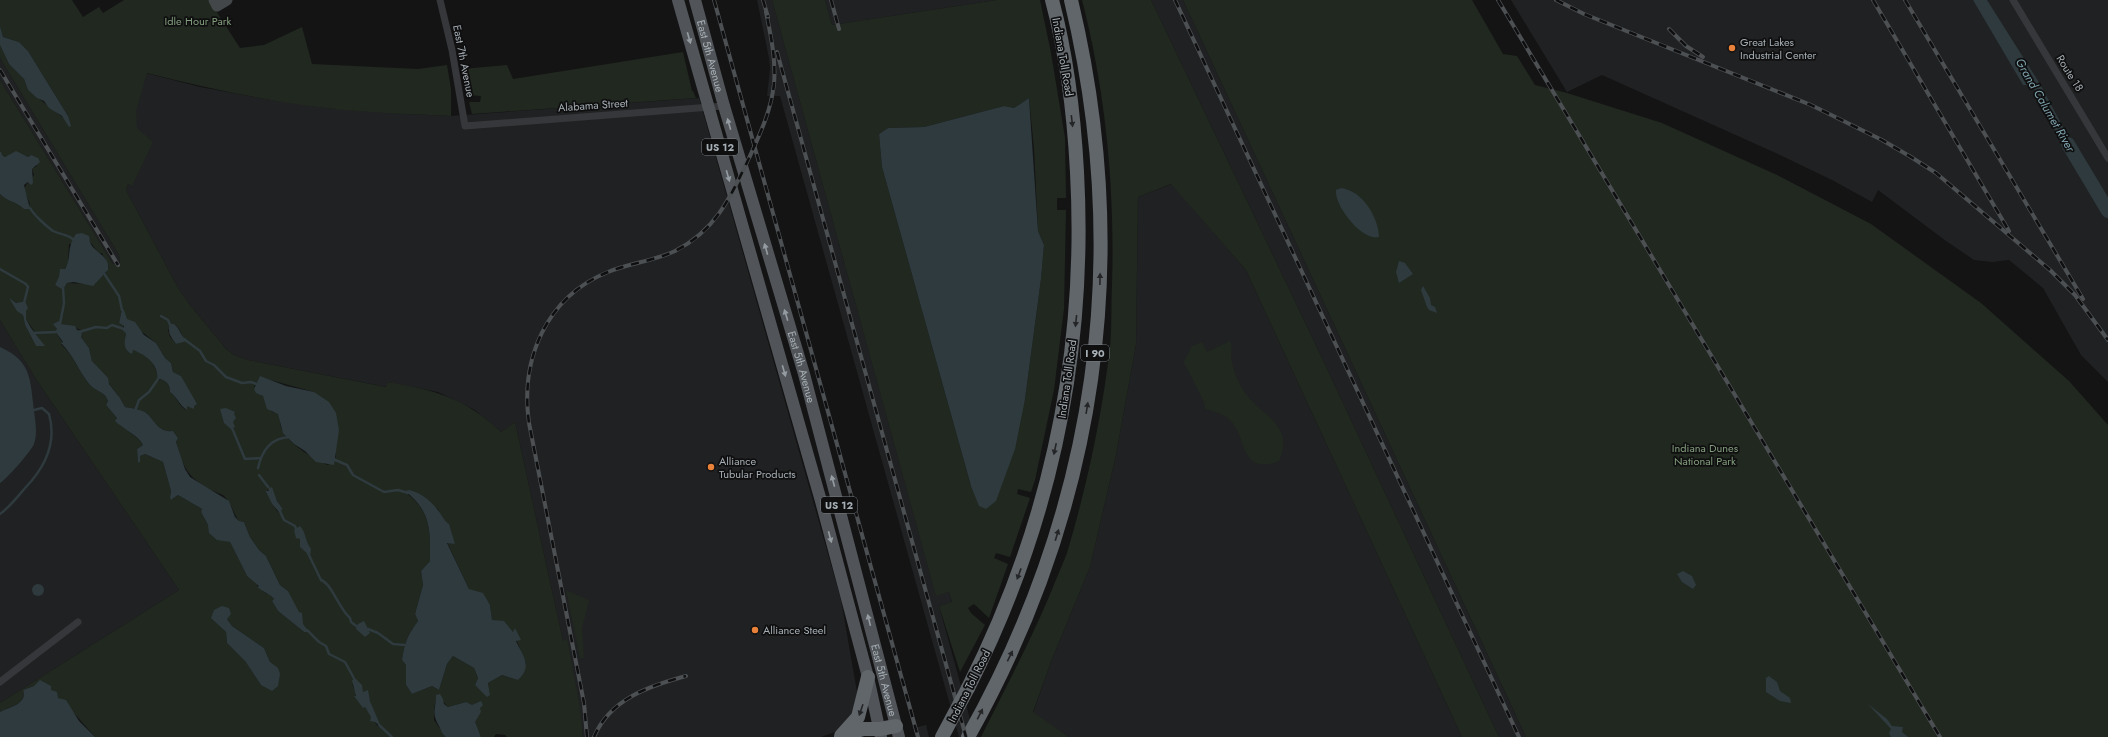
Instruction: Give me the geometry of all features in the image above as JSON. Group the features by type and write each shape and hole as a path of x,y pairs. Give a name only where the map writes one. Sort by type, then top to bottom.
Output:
{"highway":[{"name":"Indiana Toll Road","path":"942,737 1004,614 1033,532 1053,462 1071,362 1077,305 1079,208 1075,144 1067,75 1052,0"},
{"name":"Indiana Toll Road","path":"968,737 1020,635 1038,591 1065,510 1086,415 1094,365 1099,311 1100,262 1096,145 1086,68 1071,0"},
{"path":"840,737 858,717 868,677"},
{"path":"840,737 863,729 877,734 897,731"}],"main road":[{"name":"East 5th Avenue","path":"678,0 749,245 868,677 877,734"},
{"name":"East 5th Avenue","path":"695,0 724,106 804,374 897,731"}],"street":[{"name":"East 7th Avenue","path":"440,0 452,50 465,126"},
{"name":"Route 18","path":"2013,0 2108,158"},
{"name":"Alabama Street","path":"465,126 648,111 709,109 724,106"},
{"path":"0,682 78,622"}],"shaded area":[{"path":"757,0 772,0 936,595 949,592 952,603 939,606 975,737 959,737 780,96 767,96 770,69 769,58"},
{"path":"825,0 997,0 832,25"},
{"path":"1151,0 1183,0 1526,737 1499,737 1322,358"},
{"path":"1511,0 2108,0 2108,382 2081,355 2043,288 2009,260 1992,262 1974,260 1878,190 1872,202 1834,181 1778,154 1602,75 1567,92"},
{"path":"0,58 119,255 120,264 113,264 0,80"},
{"path":"115,65 200,87 265,99 327,108 387,113 451,116 699,98 841,600 857,692 850,722 835,732 821,737 583,737 515,422 501,432 475,410 438,392 388,382 387,387 248,360 234,355 226,349 178,288 126,190 128,184 132,186 88,109"},
{"path":"1172,184 1246,270 1462,737 1069,737 1033,713 1052,659 1090,567 1116,455 1136,344 1138,197"},
{"path":"0,320 34,376 179,590 0,703"},
{"path":"926,725 929,737 916,737 914,728"}],"green space":[{"name":"Idle Hour Park","path":"0,0 72,0 83,17 99,7 103,13 124,0 209,0 240,48 264,45 302,27 312,64 418,69 447,65 451,89 451,116 357,111 281,102 236,94 147,73 136,111 137,128 153,142 132,186 128,184 126,190 178,288 226,349 234,355 248,360 386,387 388,382 435,392 462,403 488,420 501,432 515,422 563,641 567,639 580,707 583,737 507,737 505,735 496,734 494,737 481,737 474,722 481,712 466,702 448,707 437,695 434,708 434,720 446,737 95,737 67,705 58,698 34,686 23,690 23,699 20,702 13,707 0,712 0,703 179,590 34,376 0,320 0,194 24,209 30,204 25,188 27,183 34,175 32,169 37,166 31,155 28,157 16,154 5,157 2,155 0,157 0,80 113,264 120,264 119,255 0,58 0,45 9,64 24,79 28,90 66,120 68,116 28,51 19,42 3,37 0,26","holes":["89,241 99,253 102,253 109,267 105,275 100,276 95,284 67,283 63,290 55,285 68,263 69,244","11,300 16,303 24,301 26,319 44,346 36,346 25,325 23,315","122,309 126,319 156,343 165,358 171,363 173,372 181,376 193,400 194,406 187,406 186,410 181,406 170,392 167,383 162,379 158,381 159,376 151,360 145,354 133,350 125,339 126,334 122,329 124,326 119,323","54,324 67,325 81,330 81,337 89,348 92,361 125,407 143,411 147,413 159,427 167,431 173,431 178,438 176,442 181,458 191,476 211,490 223,495 239,521 244,522 250,537 259,550 266,556 280,585 288,591 303,625 308,632 304,632 278,611 272,601 274,599 269,594 257,587 258,583 247,576 230,542 223,540 208,525 201,512 202,509 178,495 173,499 170,497 171,491 163,462 145,454 139,456 140,462 138,463 137,449 143,445 116,421 117,418 106,405 108,401 105,395 92,387 86,380 66,349 61,344 63,343 55,331 57,329","174,324 183,336 184,341 176,344 170,337 168,330","263,378 314,392 337,443 335,451 336,457 328,465 296,446 286,436 282,429 278,413 272,412 263,396 254,389 255,384","265,490 269,490 283,509 278,512 272,504","405,492 438,509 455,544 447,542 469,589 490,605 492,621 513,632 526,663 518,680 502,675 488,683 490,695 475,685 478,678 474,668 453,656 447,664 439,690 432,686 412,694 406,685 406,665 402,660 403,654 409,635 418,621 415,614 423,585 421,571 430,561 428,523 414,499","212,618 227,619 232,626 264,648 270,662 261,685 245,661 227,643 226,632","352,684 368,696 380,725 378,727 368,711 355,696 357,694"]},
{"path":"772,0 825,0 832,25 997,0 1040,0 1051,53 1065,138 1066,198 1057,198 1057,210 1066,210 1064,309 1054,390 1035,480 1031,492 1018,489 1017,494 1030,498 1010,557 996,553 994,558 1008,564 989,618 974,604 968,608 971,613 985,625 960,672 939,606 952,602 949,592 936,596","holes":["1029,98 1034,149 1038,231 1044,245 1025,399 971,486 882,167 879,134 888,128 924,127 1004,106 1014,108"]},
{"path":"1082,0 1151,0 1322,358 1499,737 1462,737 1246,270 1171,184 1138,197 1136,344 1116,455 1090,567 1052,659 1033,712 1069,737 981,737 1035,629 1067,553 1093,451 1107,373 1111,339 1113,249 1110,177 1103,106"},
{"name":"Indiana Dunes National Park","path":"1183,0 1472,0 1503,54 1517,56 1535,85 1567,93 1662,123 1777,175 1871,224 1981,303 2069,381 2108,425 2108,737 1526,737"},
{"path":"683,52 692,91 696,98 472,114 469,102 480,102 481,96 468,95 462,69 507,65 513,79"},
{"path":"1230,341 1232,346 1231,353 1233,368 1242,389 1276,425 1282,435 1283,441 1280,460 1276,462 1258,464 1251,460 1245,451 1238,432 1228,418 1214,411 1205,409 1204,402 1184,362 1192,346 1202,342 1207,352"},
{"path":"566,590 589,600 582,628 584,658 580,658"}],"water":[{"path":"1973,0 1987,0 2040,84 2080,159 2071,162 2032,85 2023,85"},
{"path":"0,26 3,37 19,42 28,51 68,116 71,126 69,127 62,116 49,108 44,101 37,98 28,90 24,79 9,64 0,45"},
{"path":"1029,98 1038,231 1044,245 1041,279 1025,399 1015,449 996,501 986,509 979,506 971,486 882,167 879,134 888,128 924,127 1004,106 1014,108"},
{"path":"16,151 28,157 31,155 38,158 40,162 32,169 33,183 31,185 28,182 24,185 30,209 24,209 0,194 0,157 2,155 5,157"},
{"path":"1341,188 1356,194 1368,206 1376,221 1379,237 1372,237 1365,234 1351,221 1340,205 1337,197 1336,190"},
{"path":"82,233 89,236 94,249 107,261 108,270 93,286 74,282 67,283 63,290 55,285 59,277 60,269 65,269 67,265 71,244 76,234"},
{"path":"1399,261 1405,263 1413,274 1399,283 1396,272"},
{"path":"1423,286 1430,298 1431,305 1435,307 1437,313 1429,310 1427,307 1421,290"},
{"path":"9,298 16,303 25,301 28,308 26,311 26,319 45,346 36,346 25,325 23,315 17,311"},
{"path":"122,309 124,310 127,319 135,322 144,335 156,343 165,358 171,363 173,372 181,376 197,404 194,406 194,409 187,406 187,410 184,408 170,392 169,385 165,381 160,379 157,381 156,371 148,358 133,350 132,354 127,350 125,343 126,334 121,328 124,328 124,326 119,323"},
{"path":"59,321 61,324 75,326 77,330 82,331 81,337 89,348 92,361 108,378 109,384 125,407 137,409 147,413 159,427 167,431 173,431 178,438 176,442 185,469 190,477 229,501 235,517 239,521 244,522 250,537 259,550 266,556 280,585 288,591 299,612 302,613 303,624 309,632 304,632 278,611 272,601 274,599 257,587 259,586 247,576 230,542 217,540 209,533 208,525 201,512 202,509 178,495 171,500 171,491 163,462 145,454 140,456 140,462 138,463 137,449 143,445 138,439 115,421 117,418 106,405 108,401 105,395 90,385 61,343 63,342 55,331 57,329 53,324"},
{"path":"170,324 174,324 176,326 187,341 176,344 169,332"},
{"path":"0,347 10,352 18,359 28,372 32,389 36,431 34,444 32,447 13,471 0,483"},
{"path":"260,376 286,386 314,392 329,402 336,413 339,430 334,465 316,462 283,433 278,414 267,409 263,396 256,393 254,389"},
{"path":"226,408 235,412 234,414 236,418 233,422 235,427 233,428 233,431 224,423 220,409"},
{"path":"267,483 270,488 272,487 277,501 283,509 279,512 272,504 265,490 269,490"},
{"path":"409,490 428,499 449,524 455,544 447,543 469,589 483,593 490,605 492,620 504,621 513,632 515,628 521,640 516,641 524,656 526,665 523,675 518,680 502,675 488,683 490,695 487,697 475,685 478,678 474,668 453,656 447,664 439,690 432,686 412,694 406,685 406,665 402,660 403,654 409,635 418,621 415,614 423,585 421,571 430,561 428,523 425,514 420,507 405,491"},
{"path":"300,526 311,549 310,556 300,547 300,539 296,538 294,530"},
{"path":"1683,571 1692,576 1696,585 1693,589 1682,582 1677,574"},
{"path":"38,584 42,586 44,590 42,594 38,596 34,594 32,590 34,586"},
{"path":"222,606 229,608 231,614 227,619 232,626 264,648 270,662 278,668 280,674 278,686 272,691 261,685 245,661 227,643 226,632 211,618 214,610"},
{"path":"364,621 370,633 365,637 356,629 358,624"},
{"path":"1769,676 1777,682 1780,691 1790,698 1791,703 1780,701 1766,692 1766,678"},
{"path":"356,679 362,685 363,692 368,690 370,701 381,727 375,722 370,721 371,717 365,707 363,708 354,696 356,696 352,680"},
{"path":"40,680 51,686 51,690 57,692 58,698 66,700 79,721 95,737 0,737 0,712 13,707 20,702 24,695 23,690 34,686"},
{"path":"440,694 444,704 448,707 466,702 472,705 481,701 483,705 480,708 481,712 475,722 481,737 445,736 435,717 436,695"},
{"path":"1868,704 1887,719 1892,726 1903,727 1902,732 1908,737 1891,737 1889,733 1891,729"}],"waterway":[{"name":"Grand Calumet River","path":"2068,144 2108,211"},
{"path":"0,153 2,158"},
{"path":"30,208 34,214 53,231 74,240"},
{"path":"0,269 26,284 28,287 24,303"},
{"path":"103,272 119,296 122,310"},
{"path":"60,324 64,303 63,288"},
{"path":"161,316 168,320 171,327"},
{"path":"79,332 96,327 107,328 112,325 124,329"},
{"path":"33,333 57,332"},
{"path":"184,339 200,351 206,361 214,365 226,377 242,383 251,382 259,385"},
{"path":"135,411 139,400 149,392 158,379"},
{"path":"0,514 11,505 33,479 48,454 51,434 49,414 42,408 34,410"},
{"path":"232,428 245,459 261,458"},
{"path":"258,468 262,456 268,446 277,440 290,437"},
{"path":"333,459 347,465 353,475 384,492 398,490 408,493"},
{"path":"259,475 268,487"},
{"path":"279,509 284,520 295,526 297,531"},
{"path":"308,553 321,580 329,586 342,609 350,618 351,622 359,628"},
{"path":"368,629 378,633 393,644 405,645"},
{"path":"307,630 319,642 326,646 329,654 345,662 356,682"},
{"path":"379,725 392,737"}],"railway":[{"path":"714,0 918,737"},
{"path":"763,0 768,17"},
{"path":"831,0 839,29"},
{"path":"1175,0 1519,737"},
{"path":"1498,0 1940,737"},
{"path":"1556,0 1584,14 1811,105 1882,140 1911,157 1936,173 2050,270 2075,295 2108,340"},
{"path":"1873,0 2009,231"},
{"path":"1905,0 2083,299"},
{"path":"587,737 584,703 529,423 527,399 529,376 534,354 542,333 553,314 568,297 586,283 616,269 675,251 689,243 701,233 720,212 749,158 768,113 773,94 774,57 766,12"},
{"path":"1669,29 1686,46 1703,57"},
{"path":"777,52 966,737"},
{"path":"0,70 118,265"},
{"path":"594,737 601,724 610,713 632,696 658,684 686,676"}],"place":[{"name":"Great Lakes Industrial Center","path":"1732,48"},
{"name":"Alliance Tubular Products","path":"711,467"},
{"name":"Alliance Steel","path":"755,630"}]}
